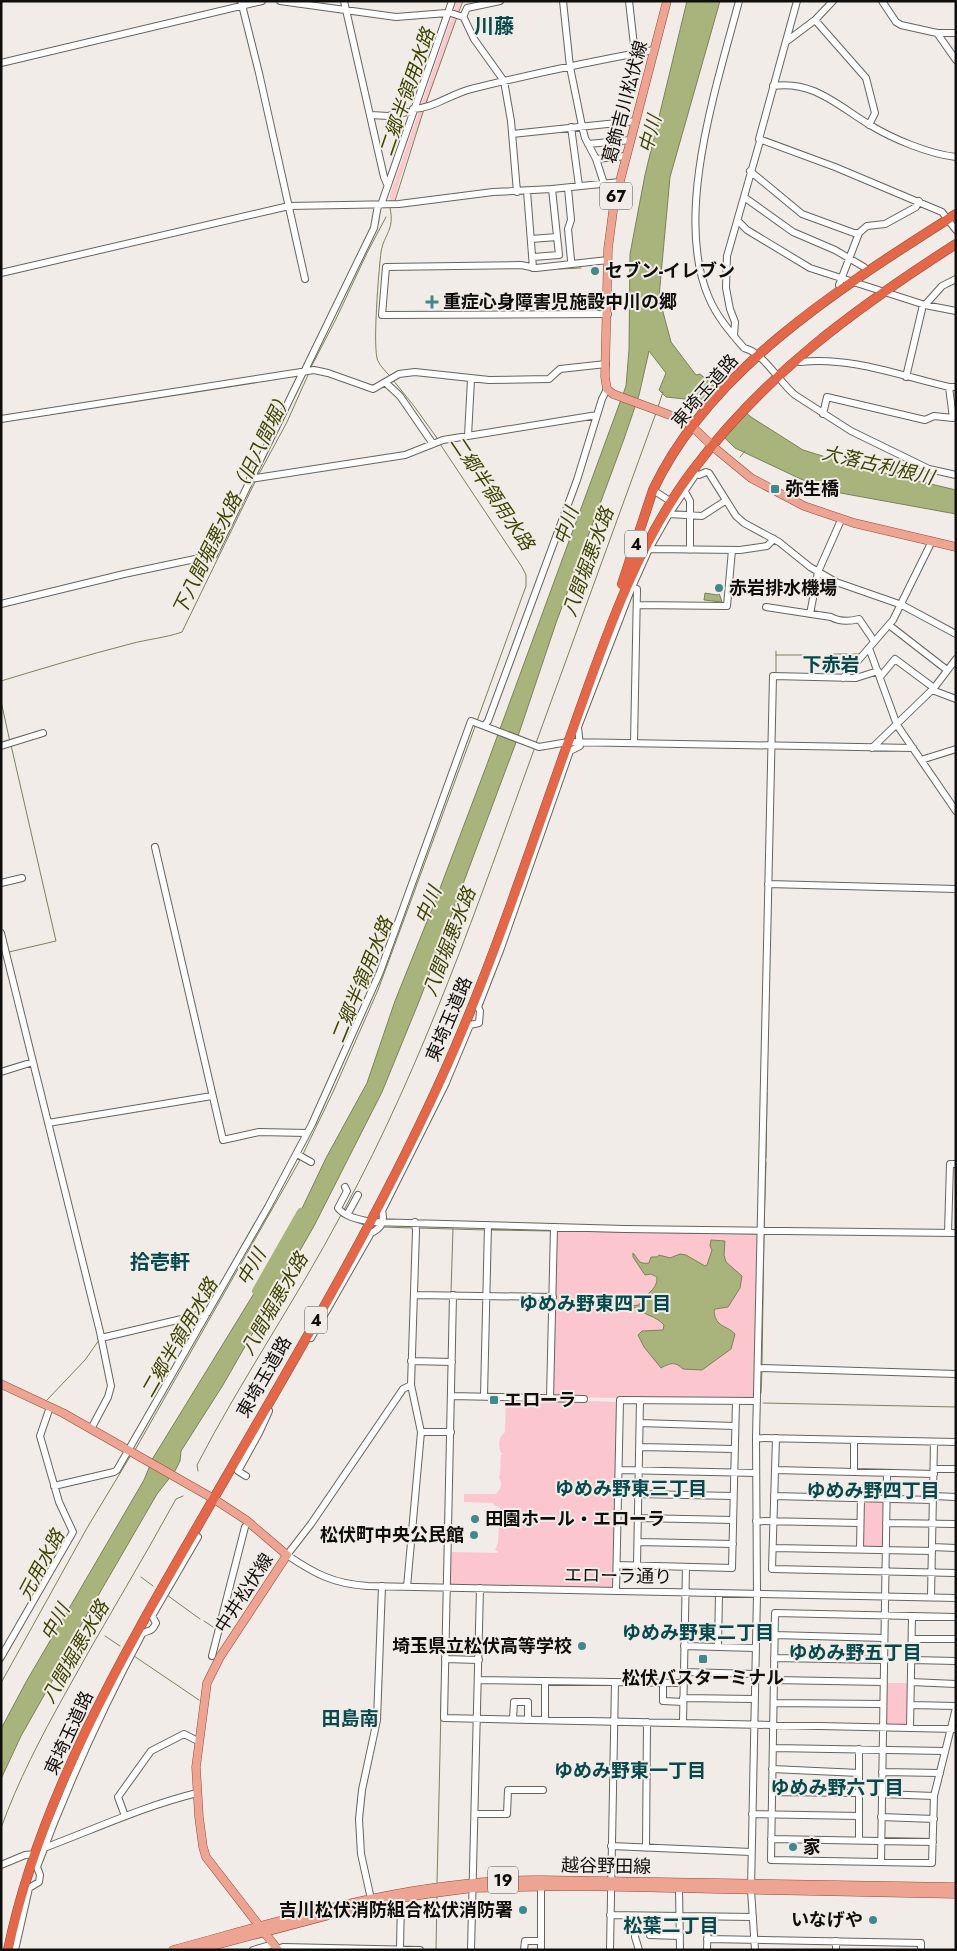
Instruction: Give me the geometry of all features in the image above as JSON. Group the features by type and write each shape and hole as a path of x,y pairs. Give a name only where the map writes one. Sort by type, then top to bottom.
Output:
{"highway":[{"name":"東埼玉道路","path":"8,1950 23,1889 65,1778 115,1674 158,1595 371,1222 439,1084 481,986 592,675 653,490 664,468 709,406 755,359 807,316 854,281 952,216"},
{"name":"東埼玉道路","path":"592,675 645,547 674,504 693,470 741,411 774,378 853,313 955,246"}],"main road":[{"name":"葛飾吉川松伏線","path":"610,392 606,364 608,237 626,156 667,1"},
{"path":"610,392 695,424 740,469 763,486 804,506 841,520 956,547"},
{"name":"中井松伏線","path":"1,1384 91,1429 214,1499 246,1520 287,1555 210,1676 198,1741 196,1766 201,1837 206,1857 262,1929"},
{"name":"越谷野田線","path":"197,1950 262,1929 371,1898 407,1890 514,1880 679,1888 956,1887"},
{"name":"越谷野田線","path":"173,1950 400,1898 473,1885 611,1884 956,1894"},
{"path":"262,1929 276,1948"}],"street":[{"path":"1,63 241,4 262,1"},
{"path":"280,1 396,18 454,14 467,8 500,1"},
{"path":"344,1 387,184"},
{"path":"452,1 454,14 504,81 512,134 517,192"},
{"path":"563,1 570,67 582,126 588,144 596,159 610,202 614,204"},
{"path":"629,1 635,54"},
{"path":"739,1 703,148 696,218 696,248 702,276 714,307 744,348 751,350 755,359 774,378 823,414 850,431 929,469 956,475"},
{"path":"734,336 735,322 728,297 726,272 730,244 734,227 738,221 797,1"},
{"path":"786,41 815,20 833,1"},
{"path":"882,1 896,22 901,25 937,33 956,33"},
{"path":"241,4 259,72 305,279"},
{"path":"1,604 124,574 214,556 374,228 387,184 419,109 454,14"},
{"path":"815,20 866,78 875,113 869,125"},
{"path":"937,33 956,60"},
{"path":"371,115 388,116 419,109 457,93 504,81 654,50"},
{"path":"773,86 792,84 809,88 869,125 896,138 956,157"},
{"path":"512,134 636,120"},
{"path":"571,127 579,186"},
{"path":"588,144 631,140"},
{"path":"760,141 778,145 919,201 952,216 956,230"},
{"path":"596,159 626,156"},
{"path":"750,171 802,214 854,233 859,233"},
{"path":"1,273 289,206 396,204 493,192 568,188 620,182"},
{"path":"568,188 571,220 568,230 571,260"},
{"path":"533,257 559,254 552,189"},
{"path":"527,191 533,268"},
{"path":"744,197 792,232 835,250 849,260 864,267"},
{"path":"839,285 859,233 867,226 885,224 916,207 919,201"},
{"path":"738,221 747,230 810,268 924,305 956,311"},
{"path":"531,239 568,230"},
{"path":"608,260 533,268 521,265 386,267 382,315 608,314"},
{"path":"906,377 924,305 942,286 956,279"},
{"path":"800,362 813,360 864,365 952,387 953,418 934,416 925,420 827,397 823,414"},
{"path":"1,419 314,370 328,373 370,389 387,382 398,374 421,372 489,380 549,379 560,369 606,364"},
{"path":"468,436 471,379"},
{"path":"387,382 400,396 433,444"},
{"path":"484,726 488,721 577,480 602,399 610,392"},
{"path":"250,479 405,455 443,440 597,415"},
{"path":"246,1476 238,1471 259,1433 266,1415 371,1233 377,1231 383,1222 382,1212 445,1085 470,1025 479,1023 480,1011 478,1006 501,948 570,751 579,748 578,727 632,587 649,549 674,504 696,474 700,475 706,472 725,502 744,523 774,539 818,572 836,582 902,605 956,634"},
{"path":"653,490 674,504"},
{"path":"684,490 690,501 690,550"},
{"path":"669,514 702,516 725,502"},
{"path":"810,614 818,572 841,520"},
{"path":"649,549 732,550 767,546 774,539"},
{"path":"843,678 889,626 902,605 932,541"},
{"path":"637,605 726,606 732,550"},
{"path":"632,587 637,589 634,743"},
{"path":"766,607 830,617 849,622 859,619 874,641"},
{"path":"889,626 947,670"},
{"path":"869,648 896,725 956,811"},
{"path":"755,1950 752,1917 751,1852 757,1594 756,1438 757,1401 761,1368 761,1230 772,676 856,678 879,674 895,659 933,689 956,699"},
{"path":"872,748 933,689 956,659"},
{"path":"54,1486 114,1472 207,1314 297,1154 380,972 471,721 539,747 580,742 913,748"},
{"path":"1,746 43,733"},
{"path":"921,760 956,749"},
{"path":"155,847 223,1140 259,1132 307,1133"},
{"path":"1,883 22,878"},
{"path":"768,884 956,888"},
{"path":"1,933 32,1062 87,1272 111,1386 108,1397 91,1429"},
{"path":"1,1072 32,1062"},
{"path":"48,1123 212,1096"},
{"path":"297,1154 311,1162"},
{"path":"345,1187 347,1191 338,1208 347,1215 371,1222 554,1227 952,1233 950,1164 956,1164"},
{"path":"347,1215 358,1195"},
{"path":"407,1587 422,1432 411,1385 415,1222"},
{"path":"484,1396 488,1225"},
{"path":"550,1398 554,1227"},
{"path":"414,1295 553,1297"},
{"path":"453,1295 444,1718 953,1729"},
{"path":"101,1338 207,1314"},
{"path":"411,1361 452,1362"},
{"path":"761,1368 956,1374"},
{"path":"287,1555 311,1524 403,1389 411,1385"},
{"path":"451,1396 584,1400"},
{"path":"616,1591 620,1400 757,1401"},
{"path":"638,1566 640,1400"},
{"path":"617,1565 732,1568 736,1401"},
{"path":"1,1657 73,1532 59,1502 40,1436 50,1407"},
{"path":"640,1423 735,1426"},
{"path":"422,1432 451,1432"},
{"path":"756,1438 956,1442"},
{"path":"776,1438 772,1569 956,1573"},
{"path":"854,1440 854,1472"},
{"path":"931,1597 934,1442"},
{"path":"640,1447 734,1449"},
{"path":"775,1470 886,1473 956,1469"},
{"path":"619,1470 756,1473"},
{"path":"881,1862 886,1473"},
{"path":"639,1494 734,1496"},
{"path":"774,1496 886,1499 956,1497"},
{"path":"860,1498 860,1549"},
{"path":"638,1518 733,1520"},
{"path":"756,1521 860,1523"},
{"path":"886,1523 956,1524"},
{"path":"212,1656 245,1527"},
{"path":"15,1950 29,1888 39,1882 40,1875 37,1867 85,1748 142,1634 150,1632 155,1625 156,1623 152,1616 198,1537"},
{"path":"638,1542 733,1544"},
{"path":"773,1548 885,1550 956,1548"},
{"name":"エローラ通り","path":"287,1555 318,1574 342,1584 407,1587 956,1598"},
{"path":"683,1722 686,1566"},
{"path":"371,1898 361,1854 359,1819 362,1790 377,1720 382,1586"},
{"path":"471,1950 480,1588"},
{"path":"718,1647 719,1593"},
{"path":"911,1705 956,1707 953,1729 945,1751 934,1796 932,1863 771,1860 775,1613 956,1617"},
{"path":"910,1728 912,1616"},
{"path":"774,1635 884,1638"},
{"path":"216,1638 228,1645"},
{"path":"912,1639 956,1639"},
{"path":"684,1646 755,1648"},
{"path":"774,1658 883,1660"},
{"path":"445,1659 478,1660"},
{"path":"912,1660 956,1661"},
{"path":"684,1672 755,1674"},
{"path":"478,1680 684,1683"},
{"path":"774,1680 883,1682"},
{"path":"545,1681 545,1720"},
{"path":"610,1950 615,1682"},
{"path":"911,1682 956,1684"},
{"path":"663,1683 663,1701 754,1699"},
{"path":"513,1719 514,1702 528,1702 528,1720"},
{"path":"775,1702 882,1704"},
{"path":"646,1848 647,1722"},
{"path":"125,1816 118,1797 151,1751 184,1734 198,1741"},
{"path":"773,1748 945,1751"},
{"path":"859,1749 859,1840"},
{"path":"772,1769 859,1773"},
{"path":"882,1772 940,1773"},
{"path":"475,1814 507,1814 508,1790 543,1790"},
{"path":"772,1792 859,1793"},
{"path":"44,1848 170,1799 197,1793"},
{"path":"882,1794 934,1796"},
{"path":"752,1814 859,1816"},
{"path":"881,1817 934,1819"},
{"path":"772,1839 933,1842"},
{"path":"611,1846 751,1852"},
{"path":"1,1866 25,1856 36,1854"},
{"path":"541,1886 541,1950"},
{"path":"679,1888 680,1950"},
{"path":"400,1898 400,1949"},
{"path":"610,1915 752,1917"},
{"path":"634,1916 635,1937 639,1950"},
{"path":"651,1916 650,1935 680,1936"},
{"path":"707,1950 708,1917"},
{"path":"707,1939 921,1943 921,1950"},
{"path":"524,1950 525,1941 541,1941"},
{"path":"836,1941 836,1950"},
{"path":"253,1950 282,1947 420,1950"}],"shaded area":[{"path":"457,1 462,1 400,179 394,202 390,202 390,195"},
{"path":"687,1 720,1 670,177 659,297 671,342 696,375 700,374 751,417 803,450 855,466 956,490 956,514 824,490 735,448 685,399 666,397 659,390 666,373 649,351 639,395 556,623 515,745 420,999 382,1092 314,1226 223,1385 181,1451 180,1461 175,1471 157,1494 77,1632 76,1639 21,1736 1,1779 1,1729 26,1682 144,1480 153,1458 288,1238 326,1158 367,1083 395,1001 486,767 626,386 629,350 630,254 645,175"},
{"path":"705,593 717,595 719,593 722,602 704,600"},
{"path":"556,1231 708,1232 709,1234 761,1235 756,1400 552,1397"},
{"path":"711,1240 725,1241 724,1255 726,1262 742,1276 740,1288 728,1307 715,1309 714,1311 719,1323 735,1334 731,1349 702,1370 683,1369 672,1364 661,1368 644,1347 638,1335 642,1331 663,1330 664,1325 637,1308 624,1307 639,1305 657,1282 657,1277 651,1274 645,1275 633,1257 633,1253 643,1263 649,1263 651,1257 659,1255 670,1258 680,1254 686,1255 705,1266 712,1250 710,1246"},
{"path":"506,1399 618,1402 613,1588 449,1585 450,1552 498,1553 495,1550 498,1543 500,1507 495,1506 493,1503 464,1502 464,1494 496,1494 500,1488 501,1482 499,1478 501,1455 503,1453 501,1453 499,1442 505,1432"},
{"path":"862,1500 884,1500 884,1548 862,1548"},
{"path":"885,1683 908,1683 908,1724 886,1725"}],"pier":[{"path":"721,388 747,410 722,439 697,415"}],"waterway":[{"name":"下八間堀悪水路（旧八間堀）","path":"458,14 463,1"},
{"name":"下八間堀悪水路（旧八間堀）","path":"426,103 457,17"},
{"name":"下八間堀悪水路（旧八間堀）","path":"395,201 424,109"},
{"name":"二郷半領用水路","path":"390,208 391,222 382,246 376,308 376,354 378,361 390,376"},
{"name":"下八間堀悪水路（旧八間堀）","path":"310,369 386,217"},
{"path":"559,269 581,268"},
{"name":"下八間堀悪水路（旧八間堀）","path":"259,474 287,422 308,375"},
{"name":"二郷半領用水路","path":"393,380 437,438"},
{"name":"八間堀悪水路","path":"658,407 663,392"},
{"name":"八間堀悪水路","path":"536,743 656,413"},
{"name":"二郷半領用水路","path":"440,444 526,575 526,586 477,721"},
{"path":"740,457 745,451"},
{"name":"下八間堀悪水路（旧八間堀）","path":"1,681 114,648 182,632 255,482"},
{"path":"776,651 776,674"},
{"path":"832,654 861,654"},
{"path":"776,655 805,655"},
{"path":"1,701 10,742"},
{"name":"二郷半領用水路","path":"303,1154 378,990 476,724"},
{"path":"9,952 56,941 11,745"},
{"name":"八間堀悪水路","path":"344,1210 373,1154 425,1040 471,923 535,747"},
{"path":"16,982 24,1015"},
{"path":"768,1020 769,996"},
{"path":"767,1089 768,1024"},
{"path":"766,1158 767,1093"},
{"name":"二郷半領用水路","path":"135,1450 300,1160"},
{"path":"764,1227 766,1162"},
{"name":"中川","path":"256,1291 301,1212"},
{"name":"八間堀悪水路","path":"198,1471 197,1465 214,1433 341,1215"},
{"path":"351,1220 364,1225"},
{"path":"382,1227 413,1228"},
{"path":"417,1228 486,1230"},
{"path":"451,1292 453,1229"},
{"path":"490,1230 551,1231"},
{"path":"557,1231 758,1234"},
{"path":"762,1366 764,1232"},
{"path":"47,1400 85,1360 99,1340"},
{"path":"761,1393 762,1370"},
{"path":"763,1403 956,1407"},
{"name":"二郷半領用水路","path":"1,1683 87,1528 131,1455"},
{"path":"445,1532 446,1476"},
{"name":"八間堀悪水路","path":"1,1828 22,1776 56,1710 176,1499 183,1496"},
{"path":"141,1577 153,1586"},
{"path":"167,1595 200,1619"},
{"path":"204,1621 213,1627"},
{"path":"437,1884 443,1621"},
{"path":"105,1636 120,1646"},
{"name":"元用水路","path":"1,1664 14,1641"},
{"path":"134,1656 199,1700"},
{"path":"436,1950 437,1896"}],"place":[{"name":"セブン-イレブン","path":"595,271"},
{"name":"重症心身障害児施設中川の郷","path":"432,302"},
{"name":"弥生橋","path":"775,489"},
{"name":"赤岩排水機場","path":"719,588"},
{"name":"エローラ","path":"494,1400"},
{"name":"田園ホール・エローラ","path":"475,1519"},
{"name":"松伏町中央公民館","path":"474,1535"},
{"name":"埼玉県立松伏高等学校","path":"582,1646"},
{"name":"松伏バスターミナル","path":"703,1659"},
{"name":"家","path":"793,1847"},
{"name":"吉川松伏消防組合松伏消防署","path":"523,1910"},
{"name":"いなげや","path":"873,1920"}],"district":[{"name":"川藤","path":"494,26"},
{"name":"下赤岩","path":"831,664"},
{"name":"拾壱軒","path":"160,1262"},
{"name":"ゆめみ野東四丁目","path":"595,1303"},
{"name":"ゆめみ野東三丁目","path":"631,1488"},
{"name":"ゆめみ野四丁目","path":"873,1490"},
{"name":"ゆめみ野東二丁目","path":"698,1632"},
{"name":"ゆめみ野五丁目","path":"855,1652"},
{"name":"田島南","path":"350,1718"},
{"name":"ゆめみ野東一丁目","path":"630,1770"},
{"name":"ゆめみ野六丁目","path":"837,1787"},
{"name":"松葉二丁目","path":"671,1925"}],"water label":[{"name":"大落古利根川","path":"878,465"}]}
